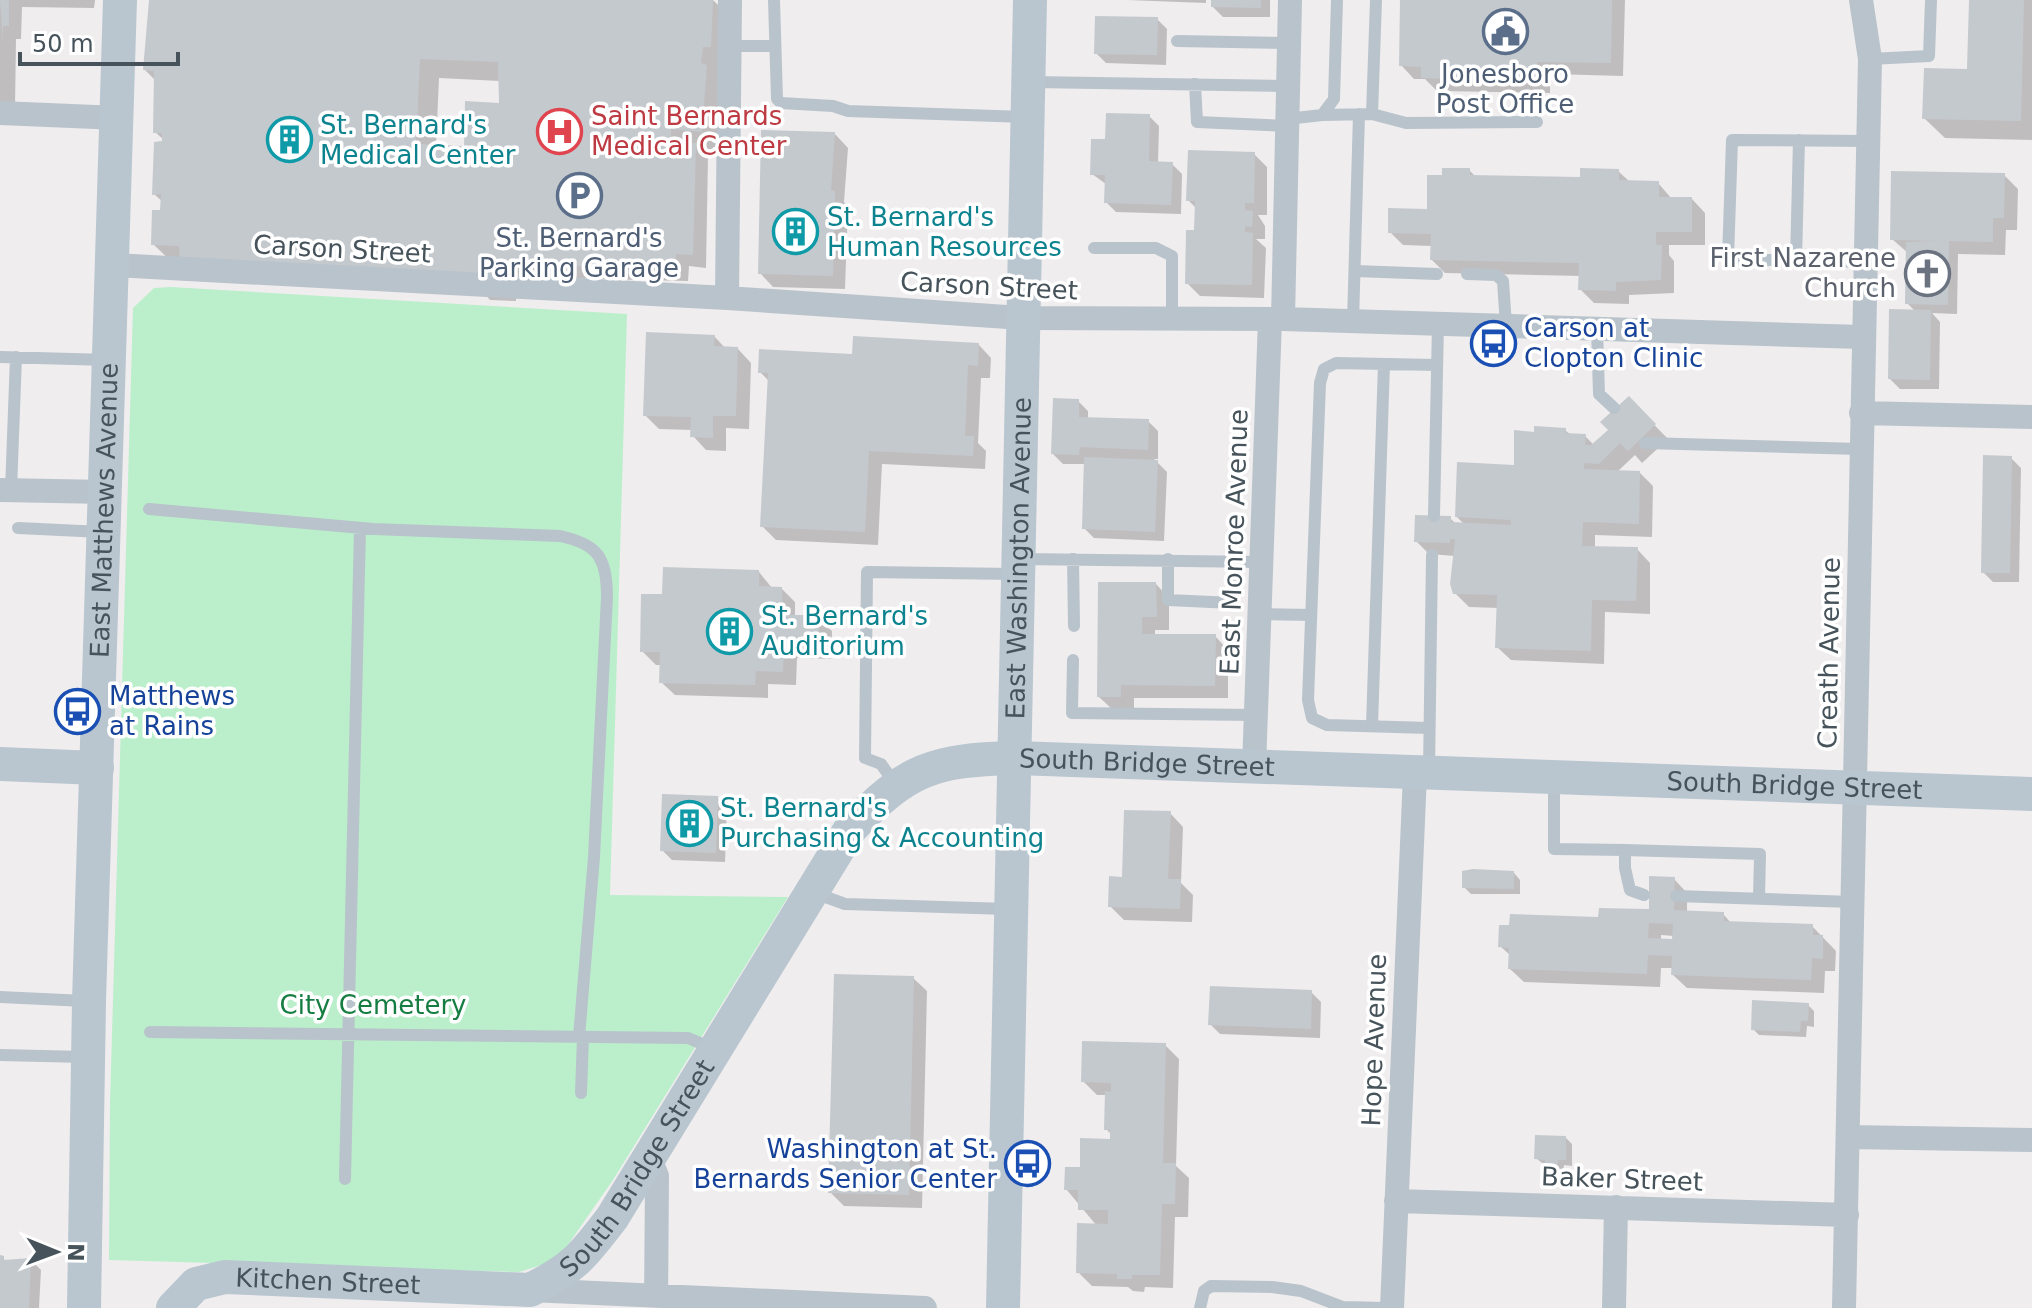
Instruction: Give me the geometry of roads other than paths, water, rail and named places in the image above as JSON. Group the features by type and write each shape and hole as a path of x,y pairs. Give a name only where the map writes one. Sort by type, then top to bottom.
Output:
{"street":[{"name":"East Matthews Avenue","path":"84,1308 89,1001 119,118 120,0"},
{"path":"727,298 730,0"},
{"name":"East Washington Avenue","path":"1003,1308 1030,0"},
{"name":"East Monroe Avenue","path":"1254,767 1262,562 1287,122 1290,0"},
{"name":"Creath Avenue","path":"1844,1308 1870,59 1861,0"},
{"path":"0,113 119,118"},
{"name":"Carson Street","path":"114,265 727,298 1023,318 1277,319 1862,337"},
{"path":"1861,413 2032,417"},
{"path":"6,490 107,492"},
{"name":"South Bridge Street","path":"530,1290 579,1261 649,1157 851,828 896,785 937,766 967,759 1014,758 2032,794"},
{"path":"0,764 97,768"},
{"name":"Hope Avenue","path":"1392,1308 1422,774"},
{"path":"1848,1137 2032,1140"},
{"path":"649,1157 657,1176 656,1303"},
{"name":"Baker Street","path":"1396,1201 1847,1215"},
{"path":"1614,1308 1616,1207"},
{"name":"Kitchen Street","path":"173,1308 196,1284 225,1277 530,1290 656,1303 925,1308"}],"lane":[{"path":"774,0 773,46 777,99 781,103 833,106 848,111 1027,117"},
{"path":"1322,115 1334,99 1337,0"},
{"path":"1353,322 1365,114 1376,0"},
{"path":"1870,59 1929,56 1931,0"},
{"path":"1177,41 1289,43"},
{"path":"730,46 773,46"},
{"path":"1028,82 1288,86"},
{"path":"1195,84 1197,122 1287,122 1322,115 1365,114 1406,123 1537,122"},
{"path":"1864,262 1728,259 1732,140 1868,141"},
{"path":"1796,261 1799,140"},
{"path":"1094,248 1156,248 1172,256 1172,319"},
{"path":"1355,271 1437,274"},
{"path":"1467,274 1496,275 1503,281 1506,326"},
{"path":"1434,516 1438,324"},
{"path":"1597,329 1599,394 1614,408"},
{"path":"0,357 111,360"},
{"path":"6,490 16,357"},
{"path":"1429,728 1327,725 1312,718 1308,700 1320,383 1324,369 1336,363 1437,365"},
{"path":"1372,726 1384,364"},
{"path":"1645,443 1860,449"},
{"path":"149,509 360,528 560,536 580,540 602,559 607,575 607,597 581,1037 581,1093"},
{"path":"18,528 105,532"},
{"path":"345,1179 360,528"},
{"path":"1422,774 1429,728 1432,555"},
{"path":"1073,559 1074,626"},
{"path":"896,785 881,764 865,758 867,572 1018,566 1073,559 1262,562"},
{"path":"1168,559 1168,600 1233,603 1236,561"},
{"path":"1260,614 1311,615"},
{"path":"1073,660 1072,713 1256,715"},
{"path":"1554,779 1554,849 1760,854 1759,899"},
{"path":"1625,850 1630,890 1644,895"},
{"path":"811,892 845,904 1011,909"},
{"path":"1676,896 1852,902"},
{"path":"0,997 89,1001"},
{"path":"150,1032 688,1038 715,1050"},
{"path":"0,1055 88,1058"},
{"path":"1200,1308 1204,1291 1211,1286 1272,1287 1301,1291 1343,1307 1384,1308"}],"place":[{"name":"Jonesboro Post Office","path":"1505,31"},
{"name":"Saint Bernards Medical Center","path":"560,131"},
{"name":"St. Bernard's Medical Center","path":"289,140"},
{"name":"St. Bernard's Parking Garage","path":"579,195"},
{"name":"St. Bernard's Human Resources","path":"796,232"},
{"name":"First Nazarene Church","path":"1927,273"},
{"name":"Carson at Clopton Clinic","path":"1493,343"},
{"name":"St. Bernard's Auditorium","path":"730,631"},
{"name":"Matthews at Rains","path":"78,711"},
{"name":"St. Bernard's Purchasing & Accounting","path":"689,823"},
{"name":"Washington at St. Bernards Senior Center","path":"1028,1164"}],"park label":[{"name":"City Cemetery","path":"373,1005"}]}
